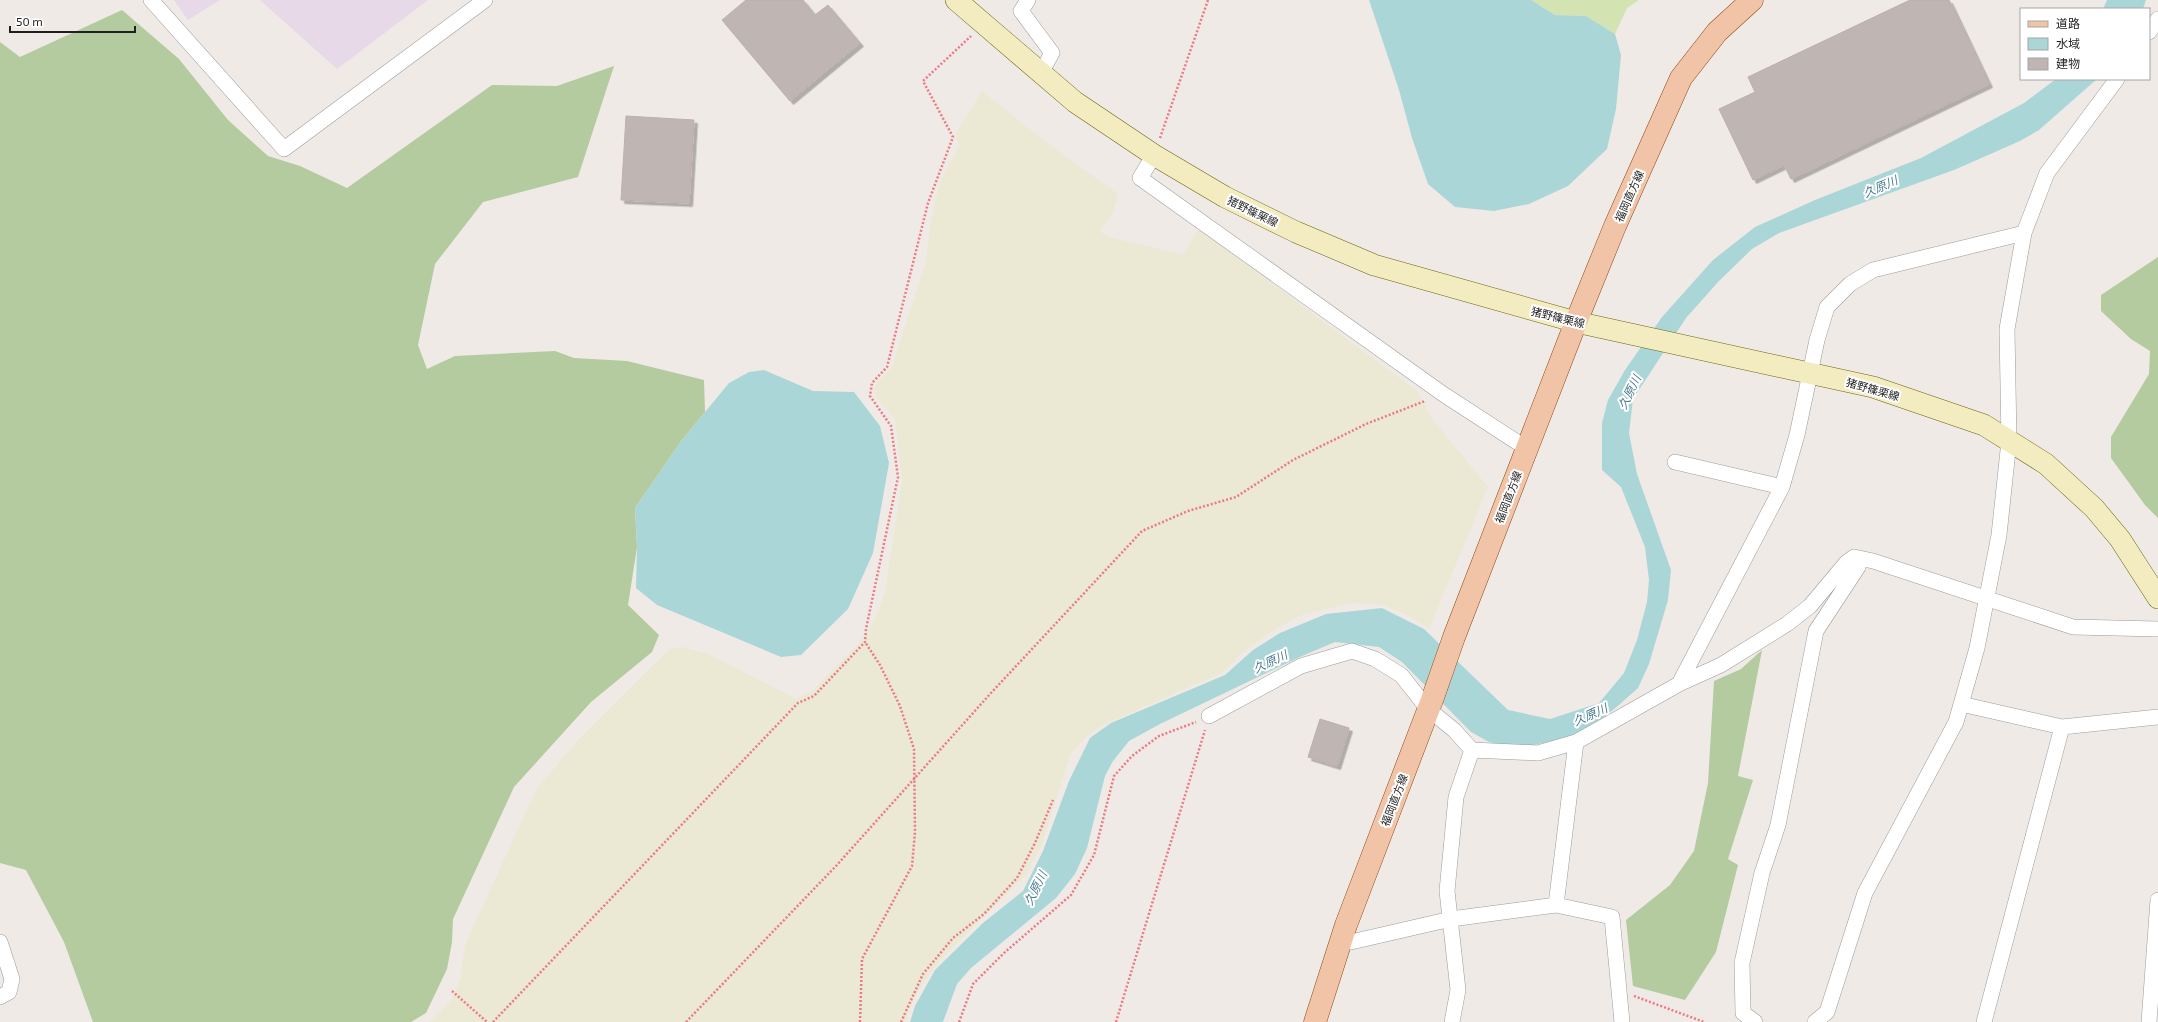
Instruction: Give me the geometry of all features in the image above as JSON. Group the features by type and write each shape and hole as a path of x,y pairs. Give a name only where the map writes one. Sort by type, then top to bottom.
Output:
{"main road":[{"name":"猪野篠栗線","path":"956,0 982,24 1075,102 1154,155 1232,200 1296,232 1374,265 1576,322 1810,373 1880,390 1984,425 2046,464 2094,508 2120,539 2158,598"},
{"name":"福岡直方線","path":"1315,1022 1342,939 1454,637 1526,448 1615,226 1681,78 1717,32 1752,0"}],"street":[{"path":"152,0 284,150 485,0"},
{"path":"1028,0 1021,12 1052,53 1041,73"},
{"path":"2150,31 2158,19"},
{"path":"1815,1022 1827,1012 1865,893 1956,722 1977,648 1999,535 2009,441 2007,328 2024,233 2047,173 2116,80"},
{"path":"1154,155 1140,178 1442,394 1526,448"},
{"path":"1679,684 1782,487 1797,435 1810,373 1827,307 1850,284 1873,270 2024,233"},
{"path":"1675,462 1782,487"},
{"path":"1755,1022 1743,1013 1742,963 1762,873 1778,825 1816,631 1858,567 1854,557"},
{"path":"1209,716 1300,666 1352,651 1375,659 1401,675 1472,750 1538,753 1576,742 1679,684 1721,665 1787,624 1810,606 1846,563 1854,557 1873,561 1986,597 2073,627 2158,629"},
{"path":"1961,704 2062,727 2158,717"},
{"path":"1984,1022 2062,727"},
{"path":"1556,905 1576,742"},
{"path":"1452,1022 1458,990 1447,891 1456,797 1472,750"},
{"path":"2149,1022 2158,900"},
{"path":"1342,939 1351,942 1451,918 1556,905 1612,917 1622,1022"},
{"path":"0,942 12,979 9,992 0,997"}],"path":[{"path":"1154,155 1208,0"},
{"path":"493,1022 798,703 814,696 865,642 898,477 891,426 870,396 872,382 887,367 928,203 953,137 924,81 982,24"},
{"path":"686,1022 836,866 1142,531 1188,511 1236,497 1300,457 1366,424 1442,394"},
{"path":"860,1022 862,959 912,866 915,832 914,749 900,706 880,665 865,642"},
{"path":"959,1022 974,984 1004,953 1071,895 1094,855 1114,776 1132,756 1159,736 1209,716"},
{"path":"1116,1022 1209,716"},
{"path":"901,1022 923,974 953,938 984,914 1017,878 1035,844 1053,800"},
{"path":"452,990 487,1022"},
{"path":"1618,990 1704,1022"}],"shaded area":[{"path":"174,0 220,0 188,20"},
{"path":"260,0 428,0 337,69"},
{"path":"982,91 1047,143 1118,194 1113,213 1100,230 1105,236 1183,255 1199,229 1417,391 1432,419 1488,487 1429,629 1406,614 1382,605 1353,603 1304,614 1277,628 1239,655 1234,662 1221,673 1101,726 1086,737 1071,753 1041,847 1026,875 942,958 921,986 910,1007 906,1022 429,1022 451,1001 460,980 465,945 536,790 579,739 670,649 682,647 708,654 796,699 813,690 860,642 873,624 885,592 902,481 895,419 876,398 875,388 877,382 892,367 926,262 930,225 940,182 959,147 956,133"}],"green space":[{"path":"1531,0 1639,0 1627,8 1615,34 1586,16 1555,15"},
{"path":"122,10 179,59 228,120 268,156 300,166 347,188 492,85 557,86 614,66 578,177 483,202 435,264 418,345 427,369 455,356 555,351 574,358 627,361 704,380 705,412 682,440 635,508 637,547 628,605 659,635 652,652 591,702 514,787 453,919 452,942 447,969 426,1013 411,1022 93,1022 64,942 26,870 0,863 0,42 20,57"},
{"path":"2158,257 2158,518 2145,505 2111,458 2111,437 2149,374 2150,351 2131,339 2101,311 2101,295"},
{"path":"1762,650 1738,776 1753,780 1728,859 1738,865 1716,952 1685,1000 1633,986 1626,920 1670,885 1694,851 1708,783 1714,681 1741,669"}],"water":[{"path":"1369,0 1531,0 1555,15 1586,16 1615,34 1621,55 1616,109 1607,149 1568,186 1529,204 1494,211 1455,207 1428,184"},
{"path":"2107,0 2146,0 2143,8 2103,8"},
{"name":"久原川","path":"2055,80 2096,80 2039,130 2020,141 1954,170 1779,233 1752,249 1719,281 1686,318 1633,399 1629,433 1637,474 1671,570 1668,600 1649,664 1638,688 1619,705 1599,721 1564,739 1528,746 1503,745 1489,742 1471,732 1402,662 1379,647 1335,642 1302,656 1160,724 1129,741 1113,761 1105,776 1087,848 1075,874 1056,898 971,968 957,984 943,1022 910,1022 915,1006 935,970 983,923 1023,891 1043,851 1069,781 1090,738 1111,723 1225,675 1253,650 1280,633 1326,614 1382,608 1424,629 1508,710 1550,719 1599,703 1624,673 1637,640 1647,602 1649,580 1645,547 1621,487 1602,470 1602,423 1608,400 1625,370 1662,317 1713,260 1755,227 1815,200 1921,158 2024,103"},
{"path":"764,370 813,391 854,392 880,426 889,463 873,553 848,609 801,655 781,657 657,605 636,588 637,547 635,508 682,440 729,383 749,372"}],"building":[{"path":"746,0 803,0 815,15 828,5 860,43 790,101 722,20"},
{"path":"1910,0 1949,0 1989,84 1791,179 1784,165 1753,180 1719,109 1755,92 1748,77"},
{"path":"626,116 694,120 689,203 621,200"},
{"path":"1320,719 1349,728 1337,766 1308,757"}]}
